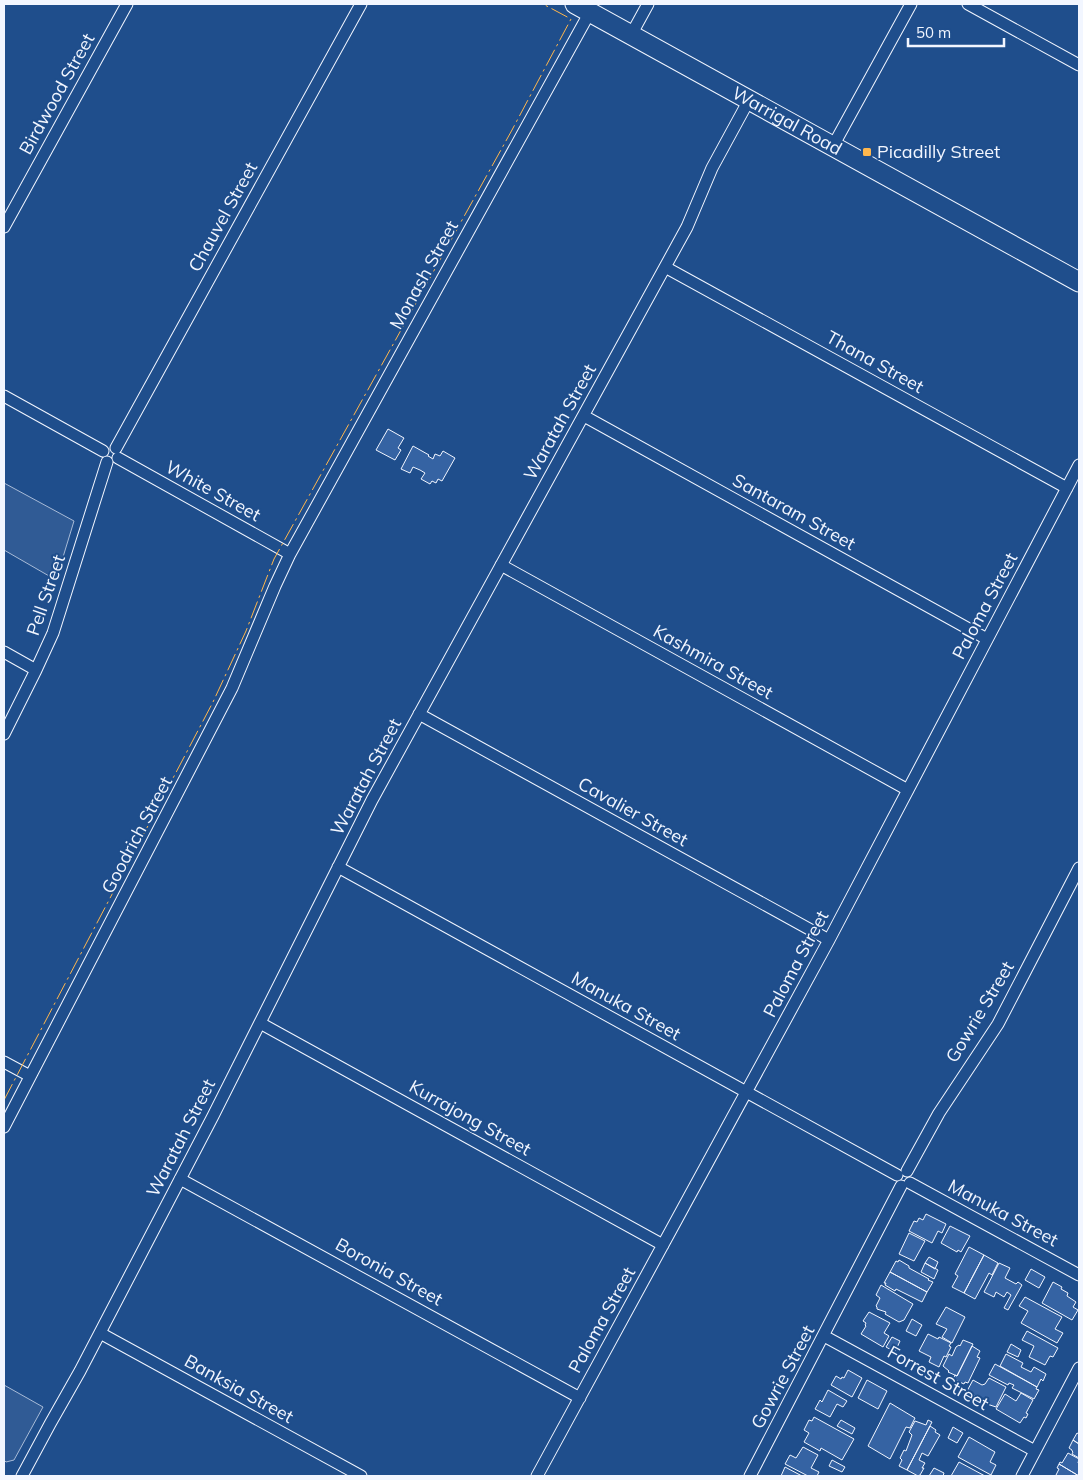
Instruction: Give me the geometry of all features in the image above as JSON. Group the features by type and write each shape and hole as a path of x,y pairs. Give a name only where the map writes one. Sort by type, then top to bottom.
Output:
{"highway":[{"name":"Warrigal Road","path":"582,8 1079,282"}],"street":[{"name":"Birdwood Street","path":"4,227 127,4"},
{"name":"Chauvel Street","path":"113,456 361,4"},
{"path":"631,35 648,4"},
{"path":"833,146 911,4"},
{"path":"968,4 1079,65"},
{"name":"Monash Street","path":"290,554 582,8"},
{"name":"Waratah Street","path":"22,1476 80,1371 180,1179 372,800 687,227 712,168 750,100"},
{"name":"Thana Street","path":"665,267 1067,488"},
{"path":"4,396 103,450 102,457 113,456"},
{"name":"Santaram Street","path":"584,416 987,639"},
{"name":"White Street","path":"113,456 290,554"},
{"name":"Pell Street","path":"4,734 53,633 113,456"},
{"name":"Paloma Street","path":"537,1476 829,940 1079,465"},
{"name":"Goodrich Street","path":"4,1127 232,688 290,554"},
{"name":"Kashmira Street","path":"501,565 908,790"},
{"path":"4,652 36,670"},
{"name":"Cavalier Street","path":"419,714 829,940"},
{"name":"Manuka Street","path":"338,868 747,1092 902,1173"},
{"name":"Gowrie Street","path":"902,1173 998,1024 1079,868"},
{"name":"Kurrajong Street","path":"260,1023 663,1245"},
{"path":"4,1062 30,1076"},
{"path":"902,1173 896,1181 906,1185"},
{"name":"Boronia Street","path":"180,1179 580,1398"},
{"name":"Manuka Street","path":"906,1185 1079,1275"},
{"name":"Gowrie Street","path":"750,1476 906,1185"},
{"name":"Banksia Street","path":"100,1333 361,1476"},
{"name":"Forrest Street","path":"824,1336 1035,1451"},
{"path":"1022,1476 1079,1368"}],"shaded area":[{"path":"4,483 74,521 56,580 4,550"},
{"path":"4,1385 43,1407 14,1460 6,1462 4,1460"}],"building":[{"path":"388,429 404,438 398,448 401,450 395,460 376,450"},
{"path":"413,446 433,459 435,454 440,456 443,451 455,458 442,481 438,479 436,483 432,481 430,484 421,479 425,473 420,470 413,467 410,473 401,469"},
{"path":"926,1214 946,1224 942,1233 938,1231 932,1243 909,1231 914,1221 917,1222 919,1218 923,1220"},
{"path":"950,1226 970,1236 961,1252 958,1250 957,1252 941,1243"},
{"path":"909,1233 925,1241 914,1261 899,1254"},
{"path":"969,1247 984,1255 964,1293 952,1287 958,1276 955,1274"},
{"path":"984,1255 998,1263 992,1275 989,1273 975,1299 964,1293"},
{"path":"929,1257 938,1262 935,1269 925,1263"},
{"path":"899,1260 933,1282 927,1292 890,1272 896,1261 898,1262"},
{"path":"925,1263 938,1270 934,1279 921,1272"},
{"path":"999,1263 1010,1268 1005,1278 1022,1285 1008,1310 1004,1308 1011,1295 1007,1292 1004,1297 996,1292 994,1297 984,1292"},
{"path":"1031,1269 1045,1277 1039,1288 1025,1280"},
{"path":"890,1272 927,1292 922,1302 885,1285 886,1283 884,1283"},
{"path":"1053,1282 1062,1287 1061,1289 1068,1293 1067,1296 1076,1302 1073,1307 1078,1310 1072,1320 1042,1303"},
{"path":"881,1285 913,1304 904,1320 899,1322 885,1314 886,1312 877,1309 876,1306 880,1298 876,1295"},
{"path":"1025,1297 1062,1317 1055,1329 1063,1333 1057,1343 1021,1323 1028,1311 1019,1306"},
{"path":"946,1307 965,1317 952,1343 942,1337 947,1329 936,1324"},
{"path":"869,1312 890,1323 884,1333 889,1336 883,1347 861,1334 866,1326 866,1323 863,1321"},
{"path":"912,1319 922,1325 916,1336 906,1331"},
{"path":"1027,1331 1058,1348 1045,1365 1029,1357 1034,1346 1022,1340"},
{"path":"928,1334 951,1343 946,1357 944,1356 939,1367 929,1362 931,1357 919,1351"},
{"path":"892,1337 900,1341 895,1352 886,1347"},
{"path":"963,1340 973,1344 957,1376 948,1372 943,1366 949,1354 952,1356 956,1347 960,1346"},
{"path":"1011,1344 1021,1350 1018,1357 1007,1352"},
{"path":"972,1346 980,1351 977,1357 980,1358 968,1383 965,1382 964,1384 953,1379 955,1375 957,1376"},
{"path":"1006,1354 1023,1363 1021,1367 1031,1372 1034,1367 1046,1374 1043,1381 1041,1379 1037,1387 1000,1366"},
{"path":"995,1364 1037,1387 1036,1389 1039,1390 1034,1399 1012,1388 1014,1385 1009,1383 1008,1385 989,1375"},
{"path":"848,1370 862,1378 852,1397 831,1385 836,1376 841,1379 842,1377 844,1378"},
{"path":"989,1378 1006,1387 996,1407 984,1403 967,1391 973,1380 982,1385"},
{"path":"867,1380 887,1391 878,1409 858,1398"},
{"path":"828,1390 847,1401 843,1407 837,1404 830,1417 815,1409 820,1400 822,1402"},
{"path":"1021,1393 1033,1400 1026,1413 1028,1414 1026,1418 1024,1417 1020,1423 996,1409 1005,1394 1016,1401"},
{"path":"890,1403 915,1418 910,1428 906,1427 890,1459 868,1446"},
{"path":"814,1417 854,1439 842,1460 821,1448 820,1451 804,1442 809,1433 804,1430 809,1420 812,1421"},
{"path":"841,1420 855,1428 852,1434 837,1426"},
{"path":"928,1420 932,1422 907,1470 899,1466 902,1460 900,1458 904,1450 906,1451 912,1435 909,1432 915,1421 926,1425"},
{"path":"930,1426 940,1435 928,1456 922,1453 919,1460 925,1463 918,1476 907,1470"},
{"path":"953,1427 963,1433 957,1443 948,1438"},
{"path":"1077,1433 1079,1434 1079,1444 1073,1440"},
{"path":"969,1437 995,1452 990,1462 996,1465 991,1475 958,1457"},
{"path":"1073,1440 1079,1444 1079,1458 1072,1454 1072,1450 1069,1448"},
{"path":"803,1447 818,1455 811,1468 819,1472 817,1476 808,1476 785,1464 790,1455 796,1458"},
{"path":"1068,1453 1079,1459 1079,1476 1059,1464 1060,1462 1062,1463"},
{"path":"832,1460 845,1467 842,1472 829,1466"},
{"path":"959,1462 985,1476 951,1476"},
{"path":"1059,1464 1079,1476 1056,1475"},
{"path":"785,1467 802,1476 781,1476"},
{"path":"934,1468 944,1473 943,1476 929,1476"}],"power":[{"path":"4,1100 213,702 246,631 274,559 512,130 571,19 543,4"}],"place":[{"name":"Picadilly Street","path":"867,152"}]}
